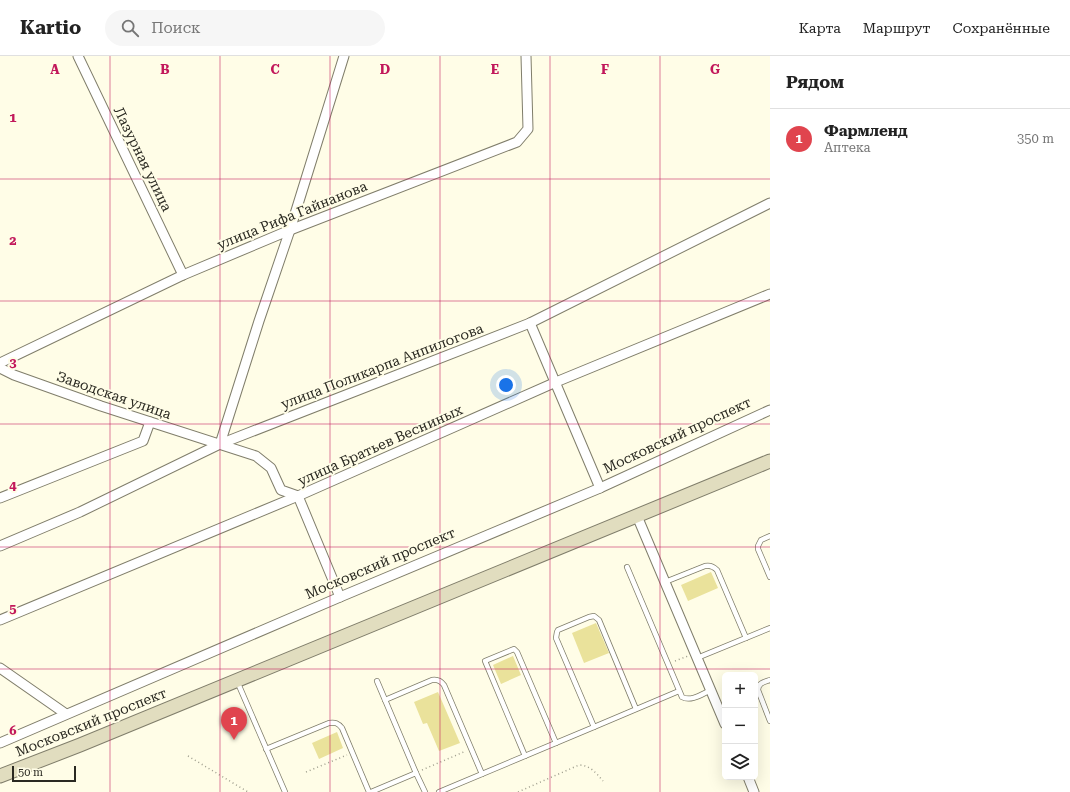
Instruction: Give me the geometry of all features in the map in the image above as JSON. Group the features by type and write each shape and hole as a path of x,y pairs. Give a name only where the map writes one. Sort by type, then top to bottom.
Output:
{"main road":[{"name":"Московский проспект","path":"0,776 80,745 770,461"}],"street":[{"name":"Лазурная улица","path":"78,56 183,275"},
{"path":"220,444 290,230 344,56"},
{"name":"улица Рифа Гайнанова","path":"0,363 183,275 290,230 518,142 528,129 526,56"},
{"name":"улица Поликарпа Анпилогова","path":"0,546 80,512 220,444 530,323 770,203"},
{"name":"улица Братьев Весниных","path":"0,620 298,496 556,382 770,294"},
{"path":"530,323 600,488"},
{"name":"Заводская улица","path":"0,368 14,375 100,406 256,456 271,468 281,490 298,496"},
{"name":"Московский проспект","path":"0,743 340,597 600,488 770,410"},
{"path":"0,498 143,441 150,422"},
{"path":"298,496 340,597"},
{"path":"637,516 722,717"},
{"path":"0,668 66,714"},
{"path":"749,780 754,792"}],"lane":[{"path":"770,536 761,540 758,546 770,577"},
{"path":"665,582 705,566 717,570 746,638"},
{"path":"627,567 682,697 691,699 711,690"},
{"path":"594,727 556,638 558,630 575,622 592,616 599,620 636,709"},
{"path":"696,656 770,628"},
{"path":"525,756 484,661 508,651 514,650 517,652 556,743"},
{"path":"237,680 285,792"},
{"path":"385,700 432,680 439,680 444,685 482,774"},
{"path":"770,680 760,684 758,690 770,720"},
{"path":"377,681 425,792"},
{"path":"439,792 680,691"},
{"path":"266,749 329,722 335,722 342,728 370,792 416,773"}],"path":[{"path":"668,664 696,656"},
{"path":"416,773 471,749"},
{"path":"306,772 352,752"},
{"path":"188,756 248,792"},
{"path":"518,792 578,765 590,767 603,781"}],"shaded area":[{"path":"711,572 718,588 688,601 681,585"},
{"path":"596,623 609,653 584,663 572,633"},
{"path":"513,656 521,675 501,684 493,665"},
{"path":"438,692 460,743 439,751 427,723 423,724 414,702"},
{"path":"337,732 343,748 319,759 312,743"}],"place":[{"name":"Фармленд","path":"234,740"}]}
